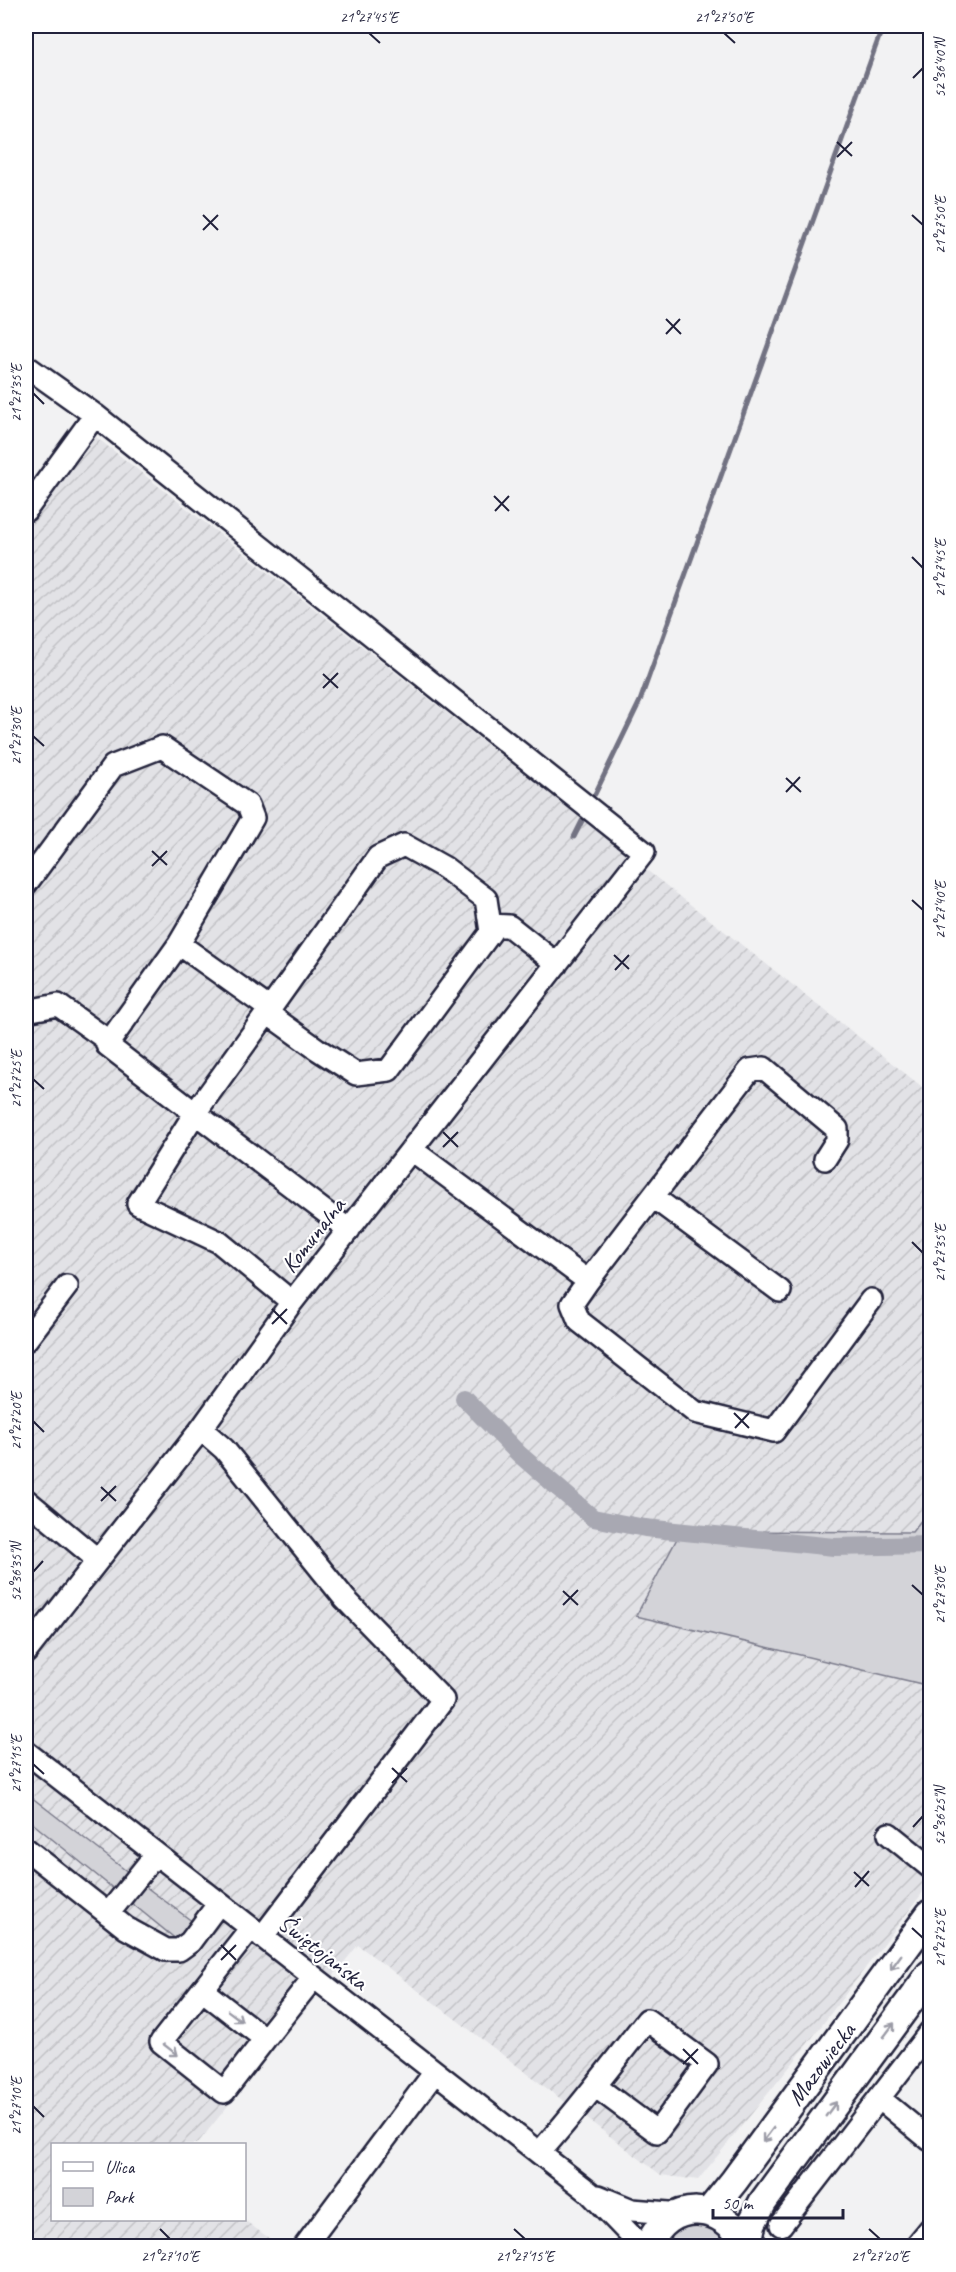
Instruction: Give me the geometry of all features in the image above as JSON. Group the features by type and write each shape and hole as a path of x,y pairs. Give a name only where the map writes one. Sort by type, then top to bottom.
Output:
{"main road":[{"name":"Mazowiecka","path":"709,2212 930,1914"},
{"name":"Mazowiecka","path":"747,2247 752,2223 763,2202 930,1974"},
{"path":"649,2247 657,2231 668,2220 695,2211 709,2212 722,2217 733,2225 747,2247"}],"street":[{"path":"26,366 94,415 26,510"},
{"name":"Komunalna","path":"26,1652 201,1429 292,1302 644,852 94,415"},
{"path":"26,884 113,766 162,747 248,805 253,818 179,944 107,1046 349,1230"},
{"path":"179,944 268,1011 317,1049 356,1074 389,1070 491,932 486,899 445,868 404,845 378,856 268,1011 195,1113 138,1204 219,1242 292,1302"},
{"path":"490,925 509,926 557,964"},
{"path":"26,1011 58,1005 110,1042"},
{"path":"825,1159 837,1140 837,1128 764,1068 750,1070 572,1304 579,1321 695,1412 774,1431 872,1300"},
{"path":"412,1150 588,1281"},
{"path":"653,1197 780,1291"},
{"path":"26,1340 67,1286"},
{"path":"201,1429 224,1449 345,1599 443,1700 256,1932 202,1990 160,2042 224,2092 314,1977"},
{"path":"26,1500 98,1560"},
{"name":"Świętojańska","path":"26,1752 589,2192 641,2247"},
{"path":"889,1834 930,1867"},
{"path":"26,1849 126,1928 166,1950 179,1950 190,1942 219,1903"},
{"path":"108,1914 156,1854"},
{"path":"202,1990 266,2039"},
{"path":"539,2153 647,2020 707,2064 657,2132 595,2086"},
{"path":"781,2225 930,2032"},
{"path":"305,2247 435,2072"},
{"path":"879,2098 930,2140"},
{"name":"Świętojańska","path":"589,2192 632,2210 681,2214"},
{"path":"916,2247 930,2229"}],"shaded area":[{"path":"96,437 930,1093 930,1509 912,1532 681,1531 637,1615 930,1686 930,1883 796,2059 698,2180 661,2175 358,1945 198,2143 51,2143 51,2221 245,2221 280,2246 26,2246 26,530"}],"green space":[{"path":"930,1509 930,1686 636,1616 681,1531 912,1532"},
{"path":"26,1793 129,1873 115,1890 26,1818"},
{"path":"142,1884 193,1922 191,1932 177,1940 129,1901"},
{"path":"694,2223 714,2227 734,2246 663,2246 676,2231"}],"waterway":[{"path":"595,794 640,701 883,26"},
{"path":"574,837 582,821"},
{"path":"464,1398 519,1454 593,1518 645,1528 834,1547 930,1545"}]}
